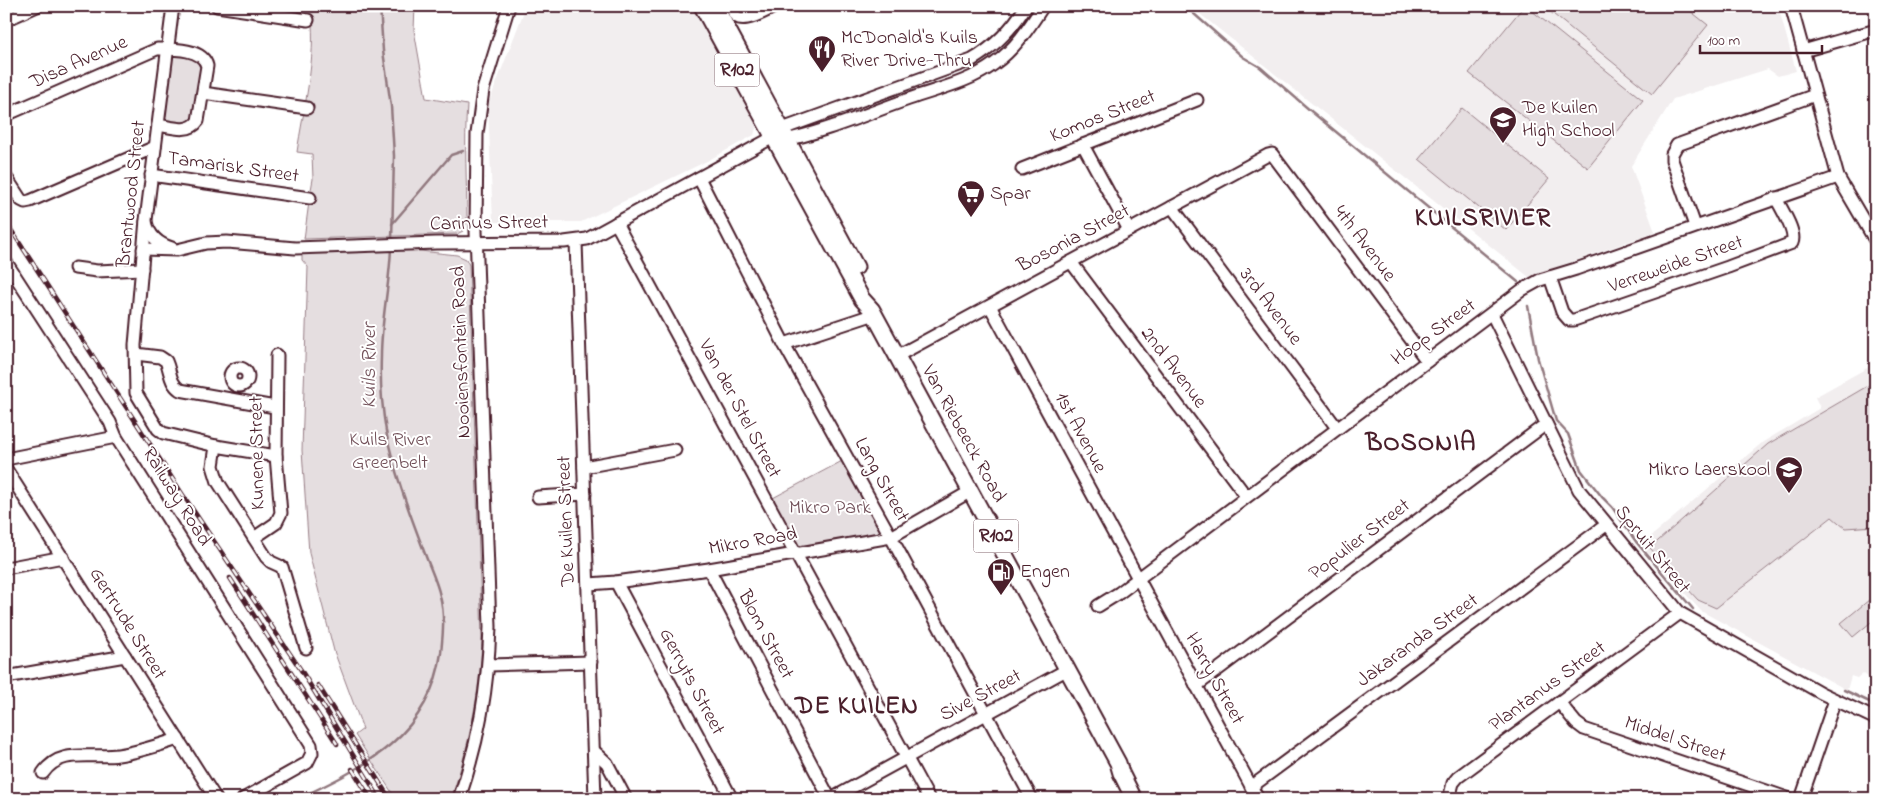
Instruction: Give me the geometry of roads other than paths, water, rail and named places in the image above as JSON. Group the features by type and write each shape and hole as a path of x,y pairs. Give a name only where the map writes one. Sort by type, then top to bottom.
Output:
{"main road":[{"name":"Van Riebeeck Road","path":"702,6 777,137 848,250 870,296 874,312 1068,669 1118,763 1134,799"},
{"name":"Van Riebeeck Road","path":"715,6 777,137"},
{"name":"Van Riebeeck Road","path":"1118,763 1128,770 1146,799"}],"street":[{"path":"6,20 37,6"},
{"name":"Brantwood Street","path":"173,6 143,249 134,386 139,400 158,429 163,433 216,446"},
{"path":"217,6 308,20"},
{"name":"Nooiensfontein Road","path":"459,799 478,735 489,664 489,587 476,243 475,176 478,116 486,78 510,6"},
{"name":"Nooiensfontein Road","path":"499,41 516,6"},
{"path":"732,6 738,18 746,19 776,6"},
{"name":"Carinus Street","path":"146,220 149,230 159,242 175,248 227,242 295,248 410,244 576,242 587,239 777,137 972,60 1000,40 1010,30 1026,6"},
{"name":"Carinus Street","path":"777,137 962,80 988,68 1006,55 1022,38 1043,6"},
{"path":"1791,6 1838,177 1876,242"},
{"path":"1803,51 1876,30"},
{"name":"Disa Avenue","path":"6,115 157,49 167,49"},
{"path":"158,125 184,129 195,126 199,119 207,66 205,59 196,54 167,49"},
{"path":"203,93 307,108"},
{"path":"1696,226 1672,160 1672,154 1677,145 1815,95"},
{"name":"Komos Street","path":"1022,170 1197,100"},
{"path":"1083,145 1130,230"},
{"path":"6,178 21,200 30,202 155,147"},
{"name":"4th Avenue","path":"1268,155 1272,154 1275,156 1427,361"},
{"name":"Bosonia Street","path":"898,356 1268,155"},
{"name":"Tamarisk Street","path":"152,175 310,198"},
{"name":"Hoop Street","path":"1098,606 1522,290 1550,277 1838,177"},
{"name":"Lang Street","path":"699,178 784,344 891,536 1032,799"},
{"name":"Verreweide Street","path":"1550,277 1562,312 1569,320 1574,320 1728,267 1792,243 1794,239 1792,230 1776,198"},
{"name":"3rd Avenue","path":"1172,207 1337,428"},
{"name":"Van der Stel Street","path":"616,223 797,554 928,799"},
{"name":"De Kuilen Street","path":"576,242 595,799"},
{"name":"Carinus Street","path":"143,249 177,250 186,247"},
{"name":"Railway Road","path":"6,262 110,422 116,437 311,745 312,753 310,760 304,765 242,799"},
{"name":"2nd Avenue","path":"1071,262 1246,496"},
{"path":"75,268 97,271 142,270"},
{"name":"1st Avenue","path":"990,306 1137,578"},
{"path":"784,344 874,312"},
{"name":"Spruit Street","path":"1492,314 1579,490 1680,613 1835,700 1876,719"},
{"path":"136,354 160,357 166,361 171,380 174,386 180,390 275,407"},
{"name":"Kunene Street","path":"254,538 276,523 280,518 275,407 277,355"},
{"path":"234,400 237,386"},
{"name":"Populier Street","path":"1196,686 1546,424"},
{"path":"6,459 116,437"},
{"path":"276,456 216,446 213,466 218,482 269,560 282,567 306,648"},
{"path":"584,467 675,450"},
{"name":"Gertrude Street","path":"6,469 216,799"},
{"name":"Mikro Road","path":"588,584 709,569 891,536 971,491"},
{"path":"538,497 585,494"},
{"name":"Jakaranda Street","path":"1251,787 1606,525"},
{"path":"6,568 63,557"},
{"name":"Blom Street","path":"709,569 831,799"},
{"name":"Harry Street","path":"1137,578 1258,799"},
{"name":"Gerryts Street","path":"616,582 732,799"},
{"name":"Plantanus Street","path":"1449,799 1453,783 1458,777 1680,613"},
{"path":"6,677 125,656"},
{"path":"489,664 591,662"},
{"name":"Sive Street","path":"831,799 1068,669"},
{"path":"1802,799 1835,700"},
{"name":"Middel Street","path":"1559,702 1576,723 1584,729 1790,799"},
{"path":"43,773 49,764 62,758 119,755 178,739"},
{"path":"594,751 607,763 626,799"}],"waterway":[{"name":"Kuils River","path":"380,6 383,51 391,106 394,156 392,241"},
{"path":"1185,6 1243,57 1260,67 1518,282"},
{"path":"392,224 451,155 463,151"},
{"name":"Kuils River","path":"297,799 347,774 370,760 409,727 423,706 434,682 441,653 443,632 442,603 398,478 389,447 383,413 381,342 391,247"},
{"path":"1528,306 1538,359 1556,421 1568,434 1581,470 1612,507 1637,543 1693,609"},
{"path":"1844,690 1876,705"}],"railway":[{"path":"6,222 183,495 301,670 380,799"},
{"path":"230,578 337,744"},
{"path":"318,685 390,799"},
{"path":"352,769 371,799"}],"place":[{"name":"McDonald's Kuils River Drive-Thru","path":"822,73"},
{"name":"De Kuilen High School","path":"1503,144"},
{"name":"Spar","path":"971,218"},
{"name":"Mikro Laerskool","path":"1789,494"},
{"name":"Engen","path":"1001,596"}],"district":[{"name":"KUILSRIVIER","path":"1483,219"},
{"name":"BOSONIA","path":"1421,444"},
{"name":"DE KUILEN","path":"857,707"}],"park label":[{"name":"Kuils River Greenbelt","path":"390,452"},
{"name":"Mikro Park","path":"830,508"}]}
